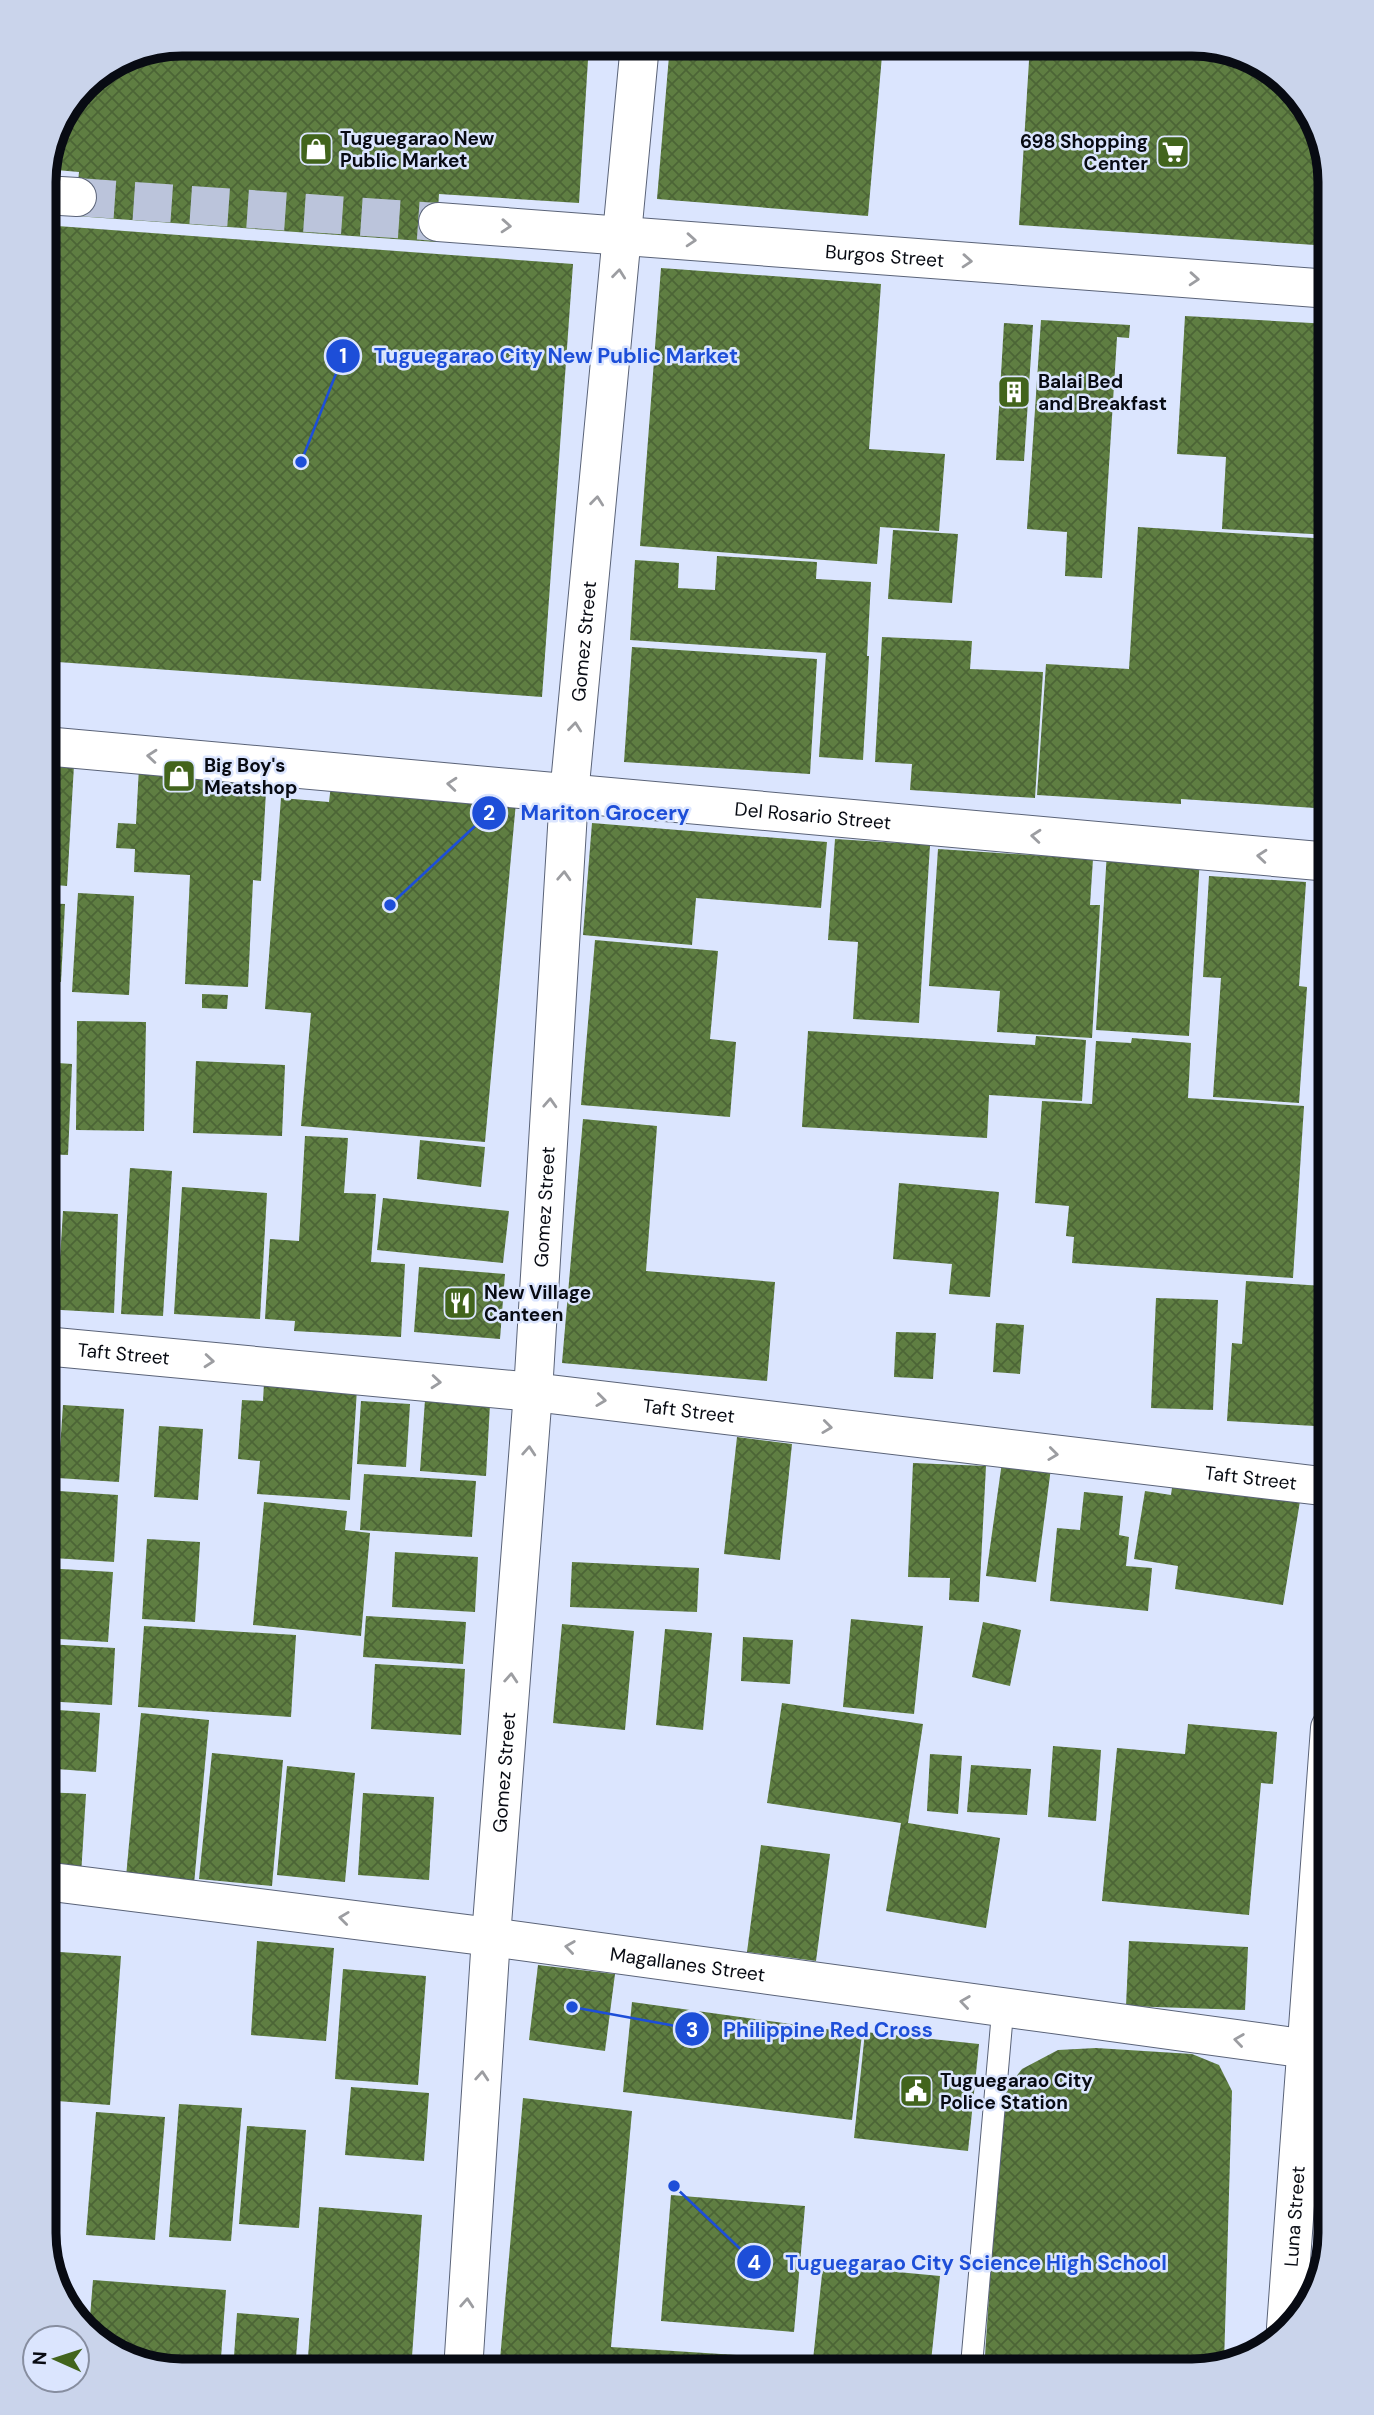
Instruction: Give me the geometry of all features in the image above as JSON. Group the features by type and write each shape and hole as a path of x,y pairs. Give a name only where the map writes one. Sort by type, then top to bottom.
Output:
{"street":[{"name":"Gomez Street","path":"464,2359 491,1937 533,1392 569,795 638,56"},
{"name":"Burgos Street","path":"438,222 1318,288"},
{"name":"Del Rosario Street","path":"56,747 1318,861"},
{"name":"Taft Street","path":"56,1347 533,1392 1318,1486"},
{"name":"Magallanes Street","path":"56,1883 491,1937 1318,2050"},
{"name":"Luna Street","path":"1288,2315 1318,2050"}],"lane":[{"path":"972,2359 1003,2007"}],"building":[{"name":"Tuguegarao New Public Market","path":"588,56 579,203 439,194 436,242 75,216 79,172 56,170 60,150 77,112 99,87 112,77 158,58"},
{"path":"669,56 882,56 868,216 657,199"},
{"name":"698 Shopping Center","path":"1029,56 1200,56 1232,63 1262,77 1287,99 1305,126 1316,158 1318,245 1019,225"},
{"path":"56,226 573,264 542,697 56,662"},
{"path":"661,268 881,284 869,449 945,454 939,531 880,527 877,564 640,546"},
{"path":"1185,316 1318,323 1318,534 1222,529 1226,457 1177,454"},
{"path":"1041,320 1130,325 1129,338 1117,337 1102,578 1065,576 1067,532 1027,529"},
{"name":"Balai Bed and Breakfast","path":"1004,323 1033,325 1024,461 996,460"},
{"path":"1138,527 1318,538 1318,808 1181,799 1181,804 1037,795 1046,664 1129,669"},
{"path":"893,530 958,534 952,603 888,599"},
{"path":"717,556 817,562 816,579 871,582 863,760 819,757 826,653 630,640 635,560 679,563 678,588 715,590"},
{"path":"882,637 972,641 970,669 1043,672 1035,798 910,790 912,764 875,762"},
{"path":"632,647 817,659 810,774 624,762"},
{"path":"56,764 74,765 67,886 56,885"},
{"path":"139,767 267,773 261,881 253,880 248,987 185,984 190,875 134,872 135,849 116,848 118,823 136,824"},
{"path":"331,785 516,802 485,1142 301,1126 311,1013 265,1009 281,798 329,802"},
{"path":"592,823 827,842 821,908 696,898 692,945 583,935"},
{"path":"835,839 930,845 919,1023 853,1019 858,942 828,940"},
{"path":"938,849 1093,859 1090,905 1100,905 1092,1038 997,1032 1000,991 929,986"},
{"path":"1107,852 1200,858 1189,1036 1096,1030"},
{"path":"1209,876 1306,882 1299,986 1307,987 1299,1103 1213,1097 1221,978 1203,977"},
{"path":"78,893 134,896 129,995 72,992"},
{"path":"56,904 65,904 61,982 56,982"},
{"path":"595,940 718,951 710,1039 736,1042 730,1117 581,1105"},
{"path":"56,989 59,989 57,1049"},
{"path":"202,994 228,995 227,1009 202,1008"},
{"path":"77,1021 146,1022 144,1131 76,1130"},
{"path":"808,1031 1035,1045 1036,1036 1086,1040 1082,1101 989,1095 987,1138 802,1127"},
{"path":"1132,1038 1191,1043 1188,1098 1304,1106 1293,1278 1072,1263 1074,1237 1066,1236 1069,1206 1035,1203 1042,1101 1092,1104 1096,1041 1131,1043"},
{"path":"196,1061 285,1065 282,1136 193,1133"},
{"path":"56,1063 72,1064 68,1155 56,1154"},
{"path":"583,1119 657,1126 646,1271 775,1282 767,1381 562,1363"},
{"path":"305,1136 348,1138 344,1193 376,1194 371,1262 405,1264 401,1337 294,1331 295,1321 265,1319 270,1239 299,1241"},
{"path":"420,1140 485,1147 481,1187 417,1179"},
{"path":"130,1168 172,1171 163,1316 121,1314"},
{"path":"56,1182 60,1182 58,1292 63,1211 118,1214 114,1313 56,1310"},
{"path":"899,1183 999,1192 990,1297 949,1294 952,1264 893,1259"},
{"path":"182,1187 267,1193 260,1319 174,1314"},
{"path":"383,1198 509,1211 503,1263 377,1250"},
{"name":"New Village Canteen","path":"419,1267 505,1274 500,1339 414,1332"},
{"path":"1246,1281 1318,1286 1315,1426 1227,1421 1232,1343 1242,1344"},
{"path":"1156,1298 1218,1300 1213,1410 1151,1408"},
{"path":"996,1323 1024,1325 1020,1374 993,1372"},
{"path":"896,1332 936,1333 933,1379 894,1377"},
{"path":"264,1383 357,1389 350,1500 257,1494 260,1461 238,1459 242,1400 263,1401"},
{"path":"425,1400 490,1404 486,1476 420,1471"},
{"path":"361,1401 410,1404 406,1467 357,1464"},
{"path":"63,1405 124,1409 119,1482 58,1478"},
{"path":"159,1426 203,1429 198,1500 154,1497"},
{"path":"737,1437 792,1444 780,1560 724,1554"},
{"path":"1002,1462 1051,1468 1036,1582 986,1576"},
{"path":"913,1463 986,1466 979,1602 949,1600 950,1578 908,1577"},
{"path":"364,1474 476,1481 472,1537 360,1530"},
{"path":"1173,1481 1300,1501 1283,1605 1175,1589 1178,1566 1134,1559 1145,1491 1171,1495"},
{"path":"59,1491 118,1495 114,1562 56,1558"},
{"path":"1084,1492 1123,1496 1119,1535 1129,1537 1126,1566 1152,1568 1148,1611 1050,1601 1057,1528 1080,1530"},
{"path":"264,1502 347,1511 345,1530 370,1533 361,1636 253,1625"},
{"path":"147,1539 200,1542 195,1622 142,1619"},
{"path":"395,1552 478,1557 475,1612 392,1607"},
{"path":"572,1562 699,1568 697,1612 570,1607"},
{"path":"56,1569 113,1572 108,1642 56,1639"},
{"path":"366,1616 466,1622 463,1664 363,1657"},
{"path":"851,1619 923,1626 914,1714 843,1707"},
{"path":"983,1622 1021,1630 1010,1686 972,1677"},
{"path":"562,1624 634,1631 625,1730 553,1723"},
{"path":"144,1626 296,1635 291,1717 138,1707"},
{"path":"665,1629 712,1633 703,1730 656,1725"},
{"path":"743,1637 793,1640 790,1684 741,1681"},
{"path":"56,1645 115,1648 112,1705 56,1702"},
{"path":"375,1664 465,1669 461,1735 371,1729"},
{"path":"782,1703 923,1724 908,1823 1000,1838 986,1928 886,1911 901,1823 767,1803"},
{"path":"56,1710 100,1713 96,1772 56,1769"},
{"path":"141,1713 209,1720 193,1895 125,1888"},
{"path":"1188,1724 1277,1732 1273,1784 1261,1783 1249,1915 1102,1901 1117,1748 1185,1754"},
{"path":"1053,1746 1101,1750 1096,1821 1048,1817"},
{"path":"212,1753 283,1760 272,1886 199,1879"},
{"path":"930,1754 962,1756 958,1814 927,1811"},
{"path":"971,1765 1031,1769 1027,1815 967,1812"},
{"path":"287,1766 355,1773 345,1882 277,1875"},
{"path":"56,1793 86,1794 81,1875 56,1873"},
{"path":"363,1793 434,1797 429,1880 358,1875"},
{"path":"761,1845 830,1854 816,1961 747,1952"},
{"path":"257,1941 334,1948 326,2041 251,2035"},
{"path":"1129,1941 1248,1947 1245,2010 1126,2006"},
{"path":"56,1952 121,1956 110,2105 56,2101"},
{"path":"538,1965 615,1974 605,2051 529,2040"},
{"path":"343,1969 426,1976 418,2085 335,2079"},
{"path":"632,2002 862,2034 852,2120 623,2092"},
{"name":"Tuguegarao City Police Station","path":"865,2032 979,2044 968,2151 854,2138"},
{"path":"1096,2048 1192,2054 1219,2065 1232,2091 1224,2355 1192,2359 985,2359 1002,2095 1022,2069 1058,2050"},
{"path":"351,2087 429,2093 424,2161 345,2155"},
{"path":"523,2098 632,2111 611,2347 797,2359 500,2359"},
{"path":"179,2104 242,2108 231,2241 169,2237"},
{"path":"96,2112 165,2117 155,2240 86,2235"},
{"path":"247,2126 306,2130 299,2228 239,2224"},
{"path":"671,2195 805,2206 794,2332 661,2321"},
{"path":"319,2207 422,2215 412,2359 308,2359"},
{"path":"823,2265 940,2276 931,2359 813,2359"},
{"path":"93,2280 226,2290 221,2359 158,2357 126,2346 90,2319"},
{"path":"237,2313 299,2318 296,2359 234,2359"}],"tunnel":[{"path":"77,197 438,222"}],"place":[{"name":"Tuguegarao New Public Market","path":"316,149"},
{"name":"698 Shopping Center","path":"1173,152"},
{"name":"Balai Bed and Breakfast","path":"1014,392"},
{"name":"Tuguegarao City New Public Market","path":"301,462"},
{"name":"Big Boy's Meatshop","path":"179,776"},
{"name":"Mariton Grocery","path":"390,905"},
{"name":"New Village Canteen","path":"460,1303"},
{"name":"Philippine Red Cross","path":"572,2007"},
{"name":"Tuguegarao City Police Station","path":"916,2091"},
{"name":"Tuguegarao City Science High School","path":"674,2186"}]}
